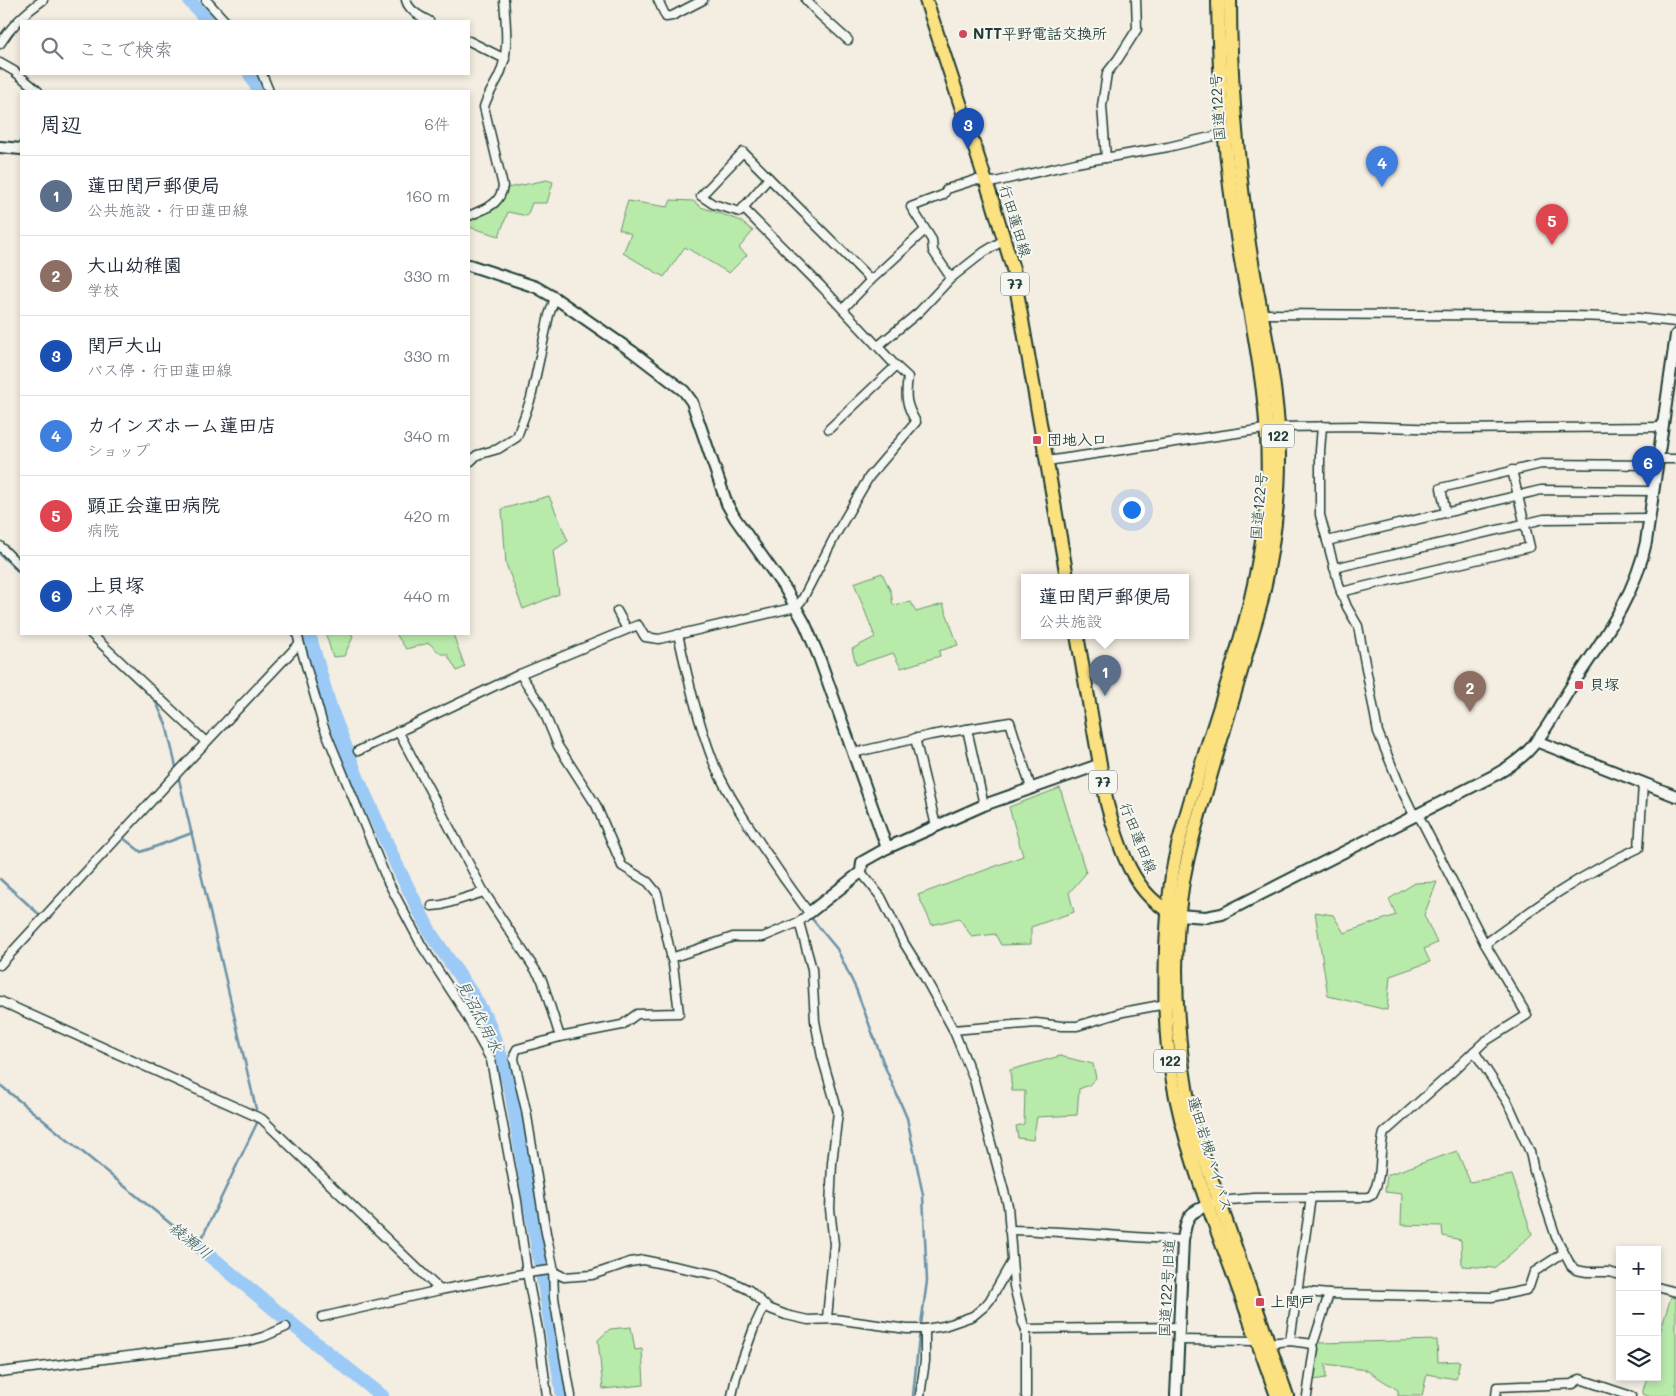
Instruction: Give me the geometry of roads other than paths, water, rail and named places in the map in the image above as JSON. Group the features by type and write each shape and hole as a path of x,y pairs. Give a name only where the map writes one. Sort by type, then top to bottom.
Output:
{"main road":[{"name":"行田蓮田線","path":"926,0 1013,269 1066,574"},
{"name":"国道122号","path":"1218,0 1220,91 1230,133 1271,367 1273,428"},
{"name":"国道122号","path":"1173,913 1261,603 1268,573 1276,515 1279,462 1238,242 1230,133 1230,0"},
{"name":"行田蓮田線","path":"1078,639 1107,804 1113,827 1133,873 1146,895 1173,913"},
{"name":"蓮田岩槻バイパス","path":"1173,913 1166,1004 1171,1072 1184,1136 1213,1203 1263,1342 1287,1396"},
{"name":"蓮田岩槻バイパス","path":"1173,913 1179,1041 1186,1093 1213,1203"},
{"name":"蓮田岩槻バイパス","path":"1263,1342 1277,1396"}],"street":[{"path":"0,44 7,32 21,17 43,0"},
{"path":"206,0 225,20"},
{"path":"406,0 407,4 416,14 427,20"},
{"path":"470,215 498,201 502,196 503,186 484,107 486,97 498,79 505,59 504,0"},
{"path":"658,0 666,17 672,16 703,0"},
{"path":"806,0 848,40"},
{"path":"1106,158 1102,106 1107,73 1118,60 1136,29 1136,0"},
{"path":"470,42 505,59"},
{"path":"0,63 14,71 37,90"},
{"path":"262,75 269,90"},
{"path":"951,278 933,251 932,240 911,207 943,195 947,189 975,180 994,182 1230,133"},
{"path":"0,147 20,150"},
{"path":"769,178 740,212 713,204 701,196 743,152 769,178 871,280"},
{"path":"358,751 520,674 638,625 645,636 659,639 796,607 802,600 868,477 916,422 906,402 905,394 908,377 743,208"},
{"path":"843,309 925,230"},
{"path":"878,346 918,312 951,278 984,252 1004,240"},
{"path":"470,264 536,287 555,298 633,352 684,391 692,402 707,452 727,504 734,518 786,590 819,657 887,848"},
{"path":"471,461 477,455 498,449 517,437 530,398 549,315 555,298"},
{"path":"1261,314 1573,316 1638,318 1676,322"},
{"path":"1173,913 1206,917 1222,914 1417,816 1514,764 1536,741 1614,620 1630,590 1643,556 1662,426 1673,368 1676,335"},
{"path":"829,429 896,366"},
{"path":"1213,1203 1254,1198 1368,1197 1372,1195 1379,1179 1384,1133 1484,1042 1527,1016 1485,944 1421,820 1412,811 1378,732 1358,626 1341,592 1320,515 1322,426"},
{"path":"1047,461 1273,428 1322,426 1442,428 1662,426"},
{"path":"1446,513 1441,488 1512,470 1540,464 1676,460"},
{"path":"1341,592 1530,547 1512,470"},
{"path":"1327,541 1542,490 1653,491"},
{"path":"1334,568 1524,522 1544,519 1650,518"},
{"path":"0,546 20,566"},
{"path":"618,611 627,629"},
{"path":"678,634 694,703 716,767 731,798 752,831 809,913"},
{"path":"92,635 206,742"},
{"path":"296,635 323,724 387,880 422,946 457,1000 491,1060 517,1202 547,1396"},
{"path":"0,965 299,644"},
{"path":"520,674 541,705 558,746 596,805 622,866 648,882 658,893 671,958 679,1013 637,1014 622,1025 560,1037 517,1050 515,1053 514,1059 527,1119 554,1298 572,1396"},
{"path":"853,753 915,738 1010,722 1031,788"},
{"path":"967,729 984,805"},
{"path":"398,731 484,892 542,980 560,1037"},
{"path":"915,738 936,826"},
{"path":"1536,741 1676,796"},
{"path":"1026,1396 1026,1329 1014,1286 1008,1206 974,1080 953,1030 904,943 881,897 861,872 862,862 887,848 984,805 1101,764"},
{"path":"1485,944 1539,904 1604,864 1639,848 1643,784"},
{"path":"671,958 733,937 763,937 799,922 861,872"},
{"path":"432,906 442,905 484,892"},
{"path":"799,922 812,969 815,1021 822,1057 838,1112 832,1163 830,1209 834,1244 826,1318"},
{"path":"0,1001 262,1119 440,1290"},
{"path":"953,1030 1036,1023 1077,1026 1123,1012 1166,1004"},
{"path":"1474,1051 1508,1103 1530,1152 1534,1171 1563,1254 1576,1270 1616,1274"},
{"path":"1290,1341 1311,1197"},
{"name":"国道122号旧道","path":"1176,1396 1186,1223 1190,1215 1197,1209 1213,1203"},
{"path":"1009,1230 1060,1231 1184,1240"},
{"path":"1296,1291 1329,1294 1492,1297 1526,1290 1529,1287 1534,1272 1563,1254"},
{"path":"322,1317 527,1272 551,1270 564,1276 592,1275 630,1262 643,1260 718,1275 749,1290 764,1306 808,1320 826,1318 907,1329 925,1329 973,1316 985,1306 1011,1263"},
{"path":"1661,1287 1676,1292"},
{"path":"1307,1396 1314,1349 1313,1344 1329,1294"},
{"path":"732,1396 736,1377 755,1324 764,1306"},
{"path":"0,1372 248,1342 286,1327"},
{"path":"1026,1329 1180,1327"},
{"path":"920,1396 925,1329"},
{"path":"1179,1340 1290,1341 1313,1344"},
{"path":"1496,1396 1497,1387 1573,1384 1580,1379 1631,1396"}],"waterway":[{"name":"見沼代用水","path":"189,0 207,20"},
{"name":"見沼代用水","path":"251,75 258,90"},
{"path":"0,554 20,573"},
{"path":"86,635 155,700 166,724 256,1109"},
{"name":"見沼代用水","path":"309,635 330,707 358,779 397,866 431,934 474,997 488,1022 501,1057 511,1091 563,1396"},
{"path":"122,837 141,852 192,833"},
{"path":"0,879 42,915"},
{"path":"813,920 837,949 856,989 885,1067 907,1118 923,1195 927,1281 913,1396"},
{"name":"綾瀬川","path":"0,1085 198,1246 257,1123"},
{"name":"綾瀬川","path":"198,1246 382,1396"}],"place":[{"name":"NTT平野電話交換所","path":"963,34"},
{"name":"閏戸大山","path":"968,149"},
{"name":"カインズホーム蓮田店","path":"1382,187"},
{"name":"顕正会蓮田病院","path":"1552,245"},
{"name":"団地入口","path":"1037,440"},
{"name":"上貝塚","path":"1648,487"},
{"name":"貝塚","path":"1579,685"},
{"name":"蓮田閏戸郵便局","path":"1105,696"},
{"name":"大山幼稚園","path":"1470,712"},
{"name":"上閏戸","path":"1260,1302"}]}
